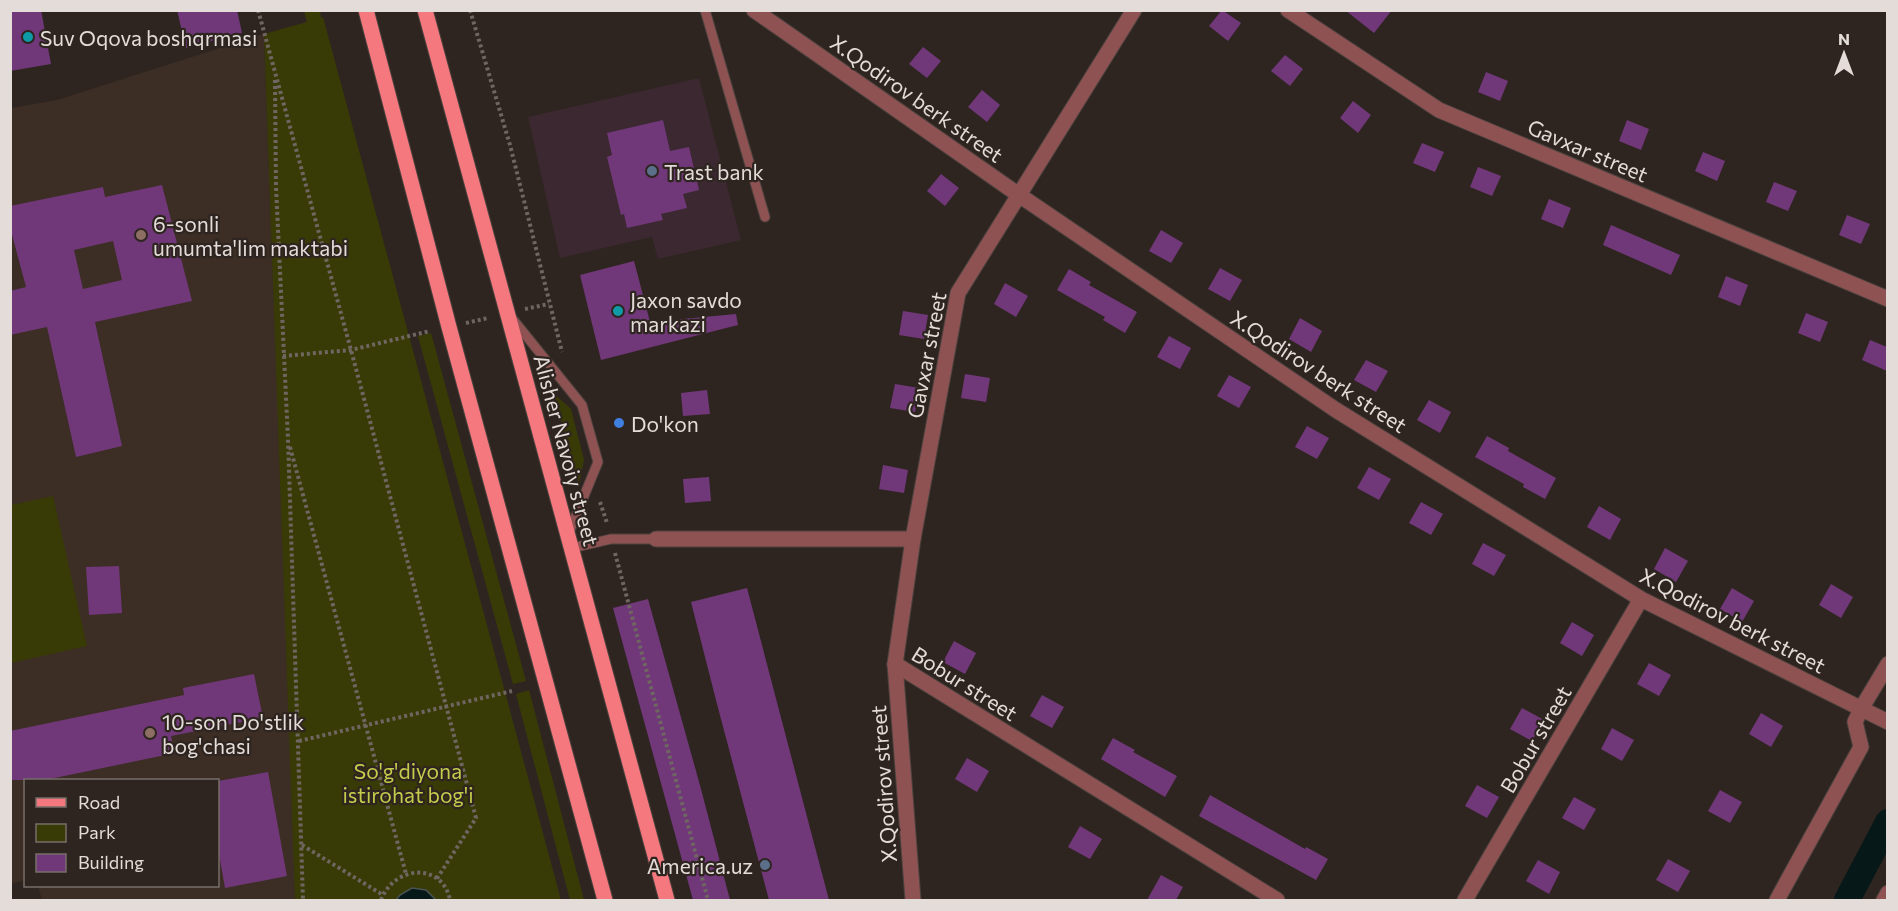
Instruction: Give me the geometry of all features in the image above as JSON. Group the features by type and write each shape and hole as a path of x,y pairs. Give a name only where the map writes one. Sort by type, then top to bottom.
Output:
{"main road":[{"path":"366,10 449,327 605,900"},
{"name":"Alisher Navoiy street","path":"425,10 667,900"}],"street":[{"name":"X.Qodirov berk street","path":"754,10 1019,195 1336,410 1641,599 1887,722"},
{"name":"Gavxar street","path":"912,539 958,293 1134,10"},
{"name":"Gavxar street","path":"1288,10 1439,110 1887,299"},
{"path":"656,538 912,539"},
{"name":"Bobur street","path":"912,539 894,664 1277,900"},
{"name":"Bobur street","path":"1465,900 1641,599"},
{"name":"X.Qodirov street","path":"894,664 913,900"},
{"path":"1777,900 1861,747 1855,722 1887,664"},
{"path":"1884,900 1887,893"}],"lane":[{"path":"705,10 765,217"},
{"path":"508,313 582,405 597,462 570,542 656,538"}],"path":[{"path":"258,10 476,818 436,880"},
{"path":"275,74 276,187 288,439 303,900"},
{"path":"283,356 351,350 549,304"},
{"path":"288,439 406,874"},
{"path":"299,741 512,691"},
{"path":"302,844 382,898 392,882 406,874 423,873 443,885 450,900"}],"shaded area":[{"name":"6-sonli umumta'lim maktabi","path":"264,34 296,900 42,900 38,887 219,887 219,779 24,779 24,880 11,884 11,108 57,100"},
{"path":"699,78 741,240 658,259 652,237 560,258 528,117"},
{"path":"412,888 426,890 436,900 396,900"}],"green space":[{"name":"So'g'diyona istirohat bog'i","path":"304,11 320,11 321,18 323,17 561,900 295,900 264,34 307,22"},
{"path":"431,333 526,681 513,684 418,336"},
{"path":"553,393 571,409 584,460 579,484"},
{"path":"53,496 87,646 11,663 11,505"},
{"path":"529,690 584,900 570,900 516,694"}],"building":[{"name":"Suv Oqova boshqrmasi","path":"10,10 41,10 51,64 10,71"},
{"path":"177,10 237,10 242,33 186,48"},
{"path":"1222,10 1241,23 1228,41 1209,26"},
{"path":"1345,10 1392,10 1374,33"},
{"path":"923,47 941,61 927,78 909,64"},
{"path":"1285,55 1303,69 1290,86 1271,71"},
{"path":"1486,72 1508,81 1500,101 1478,92"},
{"path":"982,90 1000,105 987,122 968,107"},
{"path":"1353,101 1371,115 1358,133 1340,118"},
{"name":"Trast bank","path":"663,120 670,151 689,147 699,190 683,194 687,208 661,214 663,220 627,228 624,214 621,215 607,157 612,155 607,133"},
{"path":"1627,120 1649,129 1641,150 1619,141"},
{"path":"1422,143 1444,152 1435,172 1413,163"},
{"path":"1703,152 1725,161 1717,181 1695,171"},
{"path":"1478,167 1501,176 1492,196 1470,187"},
{"path":"941,174 959,188 945,206 927,191"},
{"path":"1774,182 1797,191 1788,211 1766,202"},
{"path":"162,185 192,301 95,322 122,446 76,457 47,327 10,335 10,291 26,287 10,227 10,206 103,187 105,197","holes":["113,241 122,280 83,289 74,250"]},
{"path":"1549,199 1571,208 1563,228 1541,219"},
{"path":"1847,215 1870,224 1861,244 1839,235"},
{"path":"1611,225 1680,255 1671,275 1603,245"},
{"path":"1161,230 1183,243 1171,263 1149,251"},
{"name":"Jaxon savdo markazi","path":"634,261 650,322 736,314 738,325 601,360 580,275"},
{"path":"1220,268 1242,280 1230,301 1208,289"},
{"path":"1069,269 1091,282 1089,285 1137,312 1125,333 1103,320 1105,317 1057,290"},
{"path":"1726,276 1748,285 1740,306 1718,297"},
{"path":"1005,283 1028,296 1016,317 994,304"},
{"path":"903,311 928,315 924,339 899,335"},
{"path":"1806,313 1828,322 1820,342 1798,333"},
{"path":"1300,318 1322,331 1311,352 1289,339"},
{"path":"1169,336 1191,348 1180,369 1157,357"},
{"path":"1870,340 1887,347 1887,371 1862,360"},
{"path":"1366,360 1388,371 1376,392 1354,380"},
{"path":"965,374 990,378 986,402 961,398"},
{"path":"1229,375 1251,387 1239,408 1217,396"},
{"path":"895,384 919,388 915,412 890,408"},
{"path":"707,390 710,414 683,416 681,393"},
{"path":"1429,400 1451,412 1440,433 1417,420"},
{"path":"1307,426 1329,438 1317,459 1295,447"},
{"path":"1487,436 1509,448 1508,451 1556,478 1545,499 1523,487 1524,484 1475,457"},
{"path":"883,465 908,470 904,493 879,489"},
{"path":"1369,467 1391,479 1379,500 1357,488"},
{"path":"709,477 711,501 685,503 683,479"},
{"path":"1421,502 1443,514 1431,535 1409,523"},
{"path":"1599,506 1621,519 1610,540 1587,527"},
{"path":"1483,543 1506,555 1494,576 1472,564"},
{"path":"1665,548 1688,561 1676,582 1654,569"},
{"path":"119,566 122,613 89,615 86,567"},
{"path":"1831,584 1853,597 1841,618 1819,605"},
{"path":"747,588 829,900 769,900 717,704 691,602"},
{"path":"1732,588 1754,601 1742,622 1720,609"},
{"path":"648,599 730,900 693,900 613,608"},
{"path":"1572,622 1594,635 1582,656 1560,643"},
{"path":"954,641 976,653 965,674 943,662"},
{"path":"1649,663 1671,675 1659,696 1637,684"},
{"path":"254,674 263,718 171,736 175,753 50,779 10,780 10,731 184,695 183,688"},
{"path":"1042,695 1064,707 1052,728 1030,716"},
{"path":"1522,708 1544,720 1532,741 1510,729"},
{"path":"1761,713 1783,726 1771,747 1749,734"},
{"path":"1612,728 1634,740 1622,761 1601,749"},
{"path":"1113,738 1135,750 1133,752 1177,776 1165,797 1101,759"},
{"path":"967,758 989,771 977,792 955,779"},
{"path":"268,772 287,876 225,888 219,855 219,781"},
{"path":"1477,785 1499,797 1487,818 1465,806"},
{"path":"1720,790 1742,802 1730,823 1708,811"},
{"path":"1210,795 1305,849 1306,847 1328,859 1316,880 1199,816"},
{"path":"1574,797 1596,809 1584,830 1562,818"},
{"path":"1080,826 1102,839 1090,859 1068,847"},
{"path":"1668,859 1690,871 1678,892 1656,880"},
{"path":"1538,860 1560,872 1549,894 1526,881"},
{"path":"1161,875 1183,887 1176,900 1147,900"}],"waterway":[{"path":"1847,900 1888,822"}],"place":[{"name":"Suv Oqova boshqrmasi","path":"28,37"},
{"name":"Trast bank","path":"652,171"},
{"name":"6-sonli umumta'lim maktabi","path":"141,235"},
{"name":"Jaxon savdo markazi","path":"618,311"},
{"name":"Do'kon","path":"619,423"},
{"name":"10-son Do'stlik bog'chasi","path":"150,733"},
{"name":"America.uz","path":"765,865"}]}
